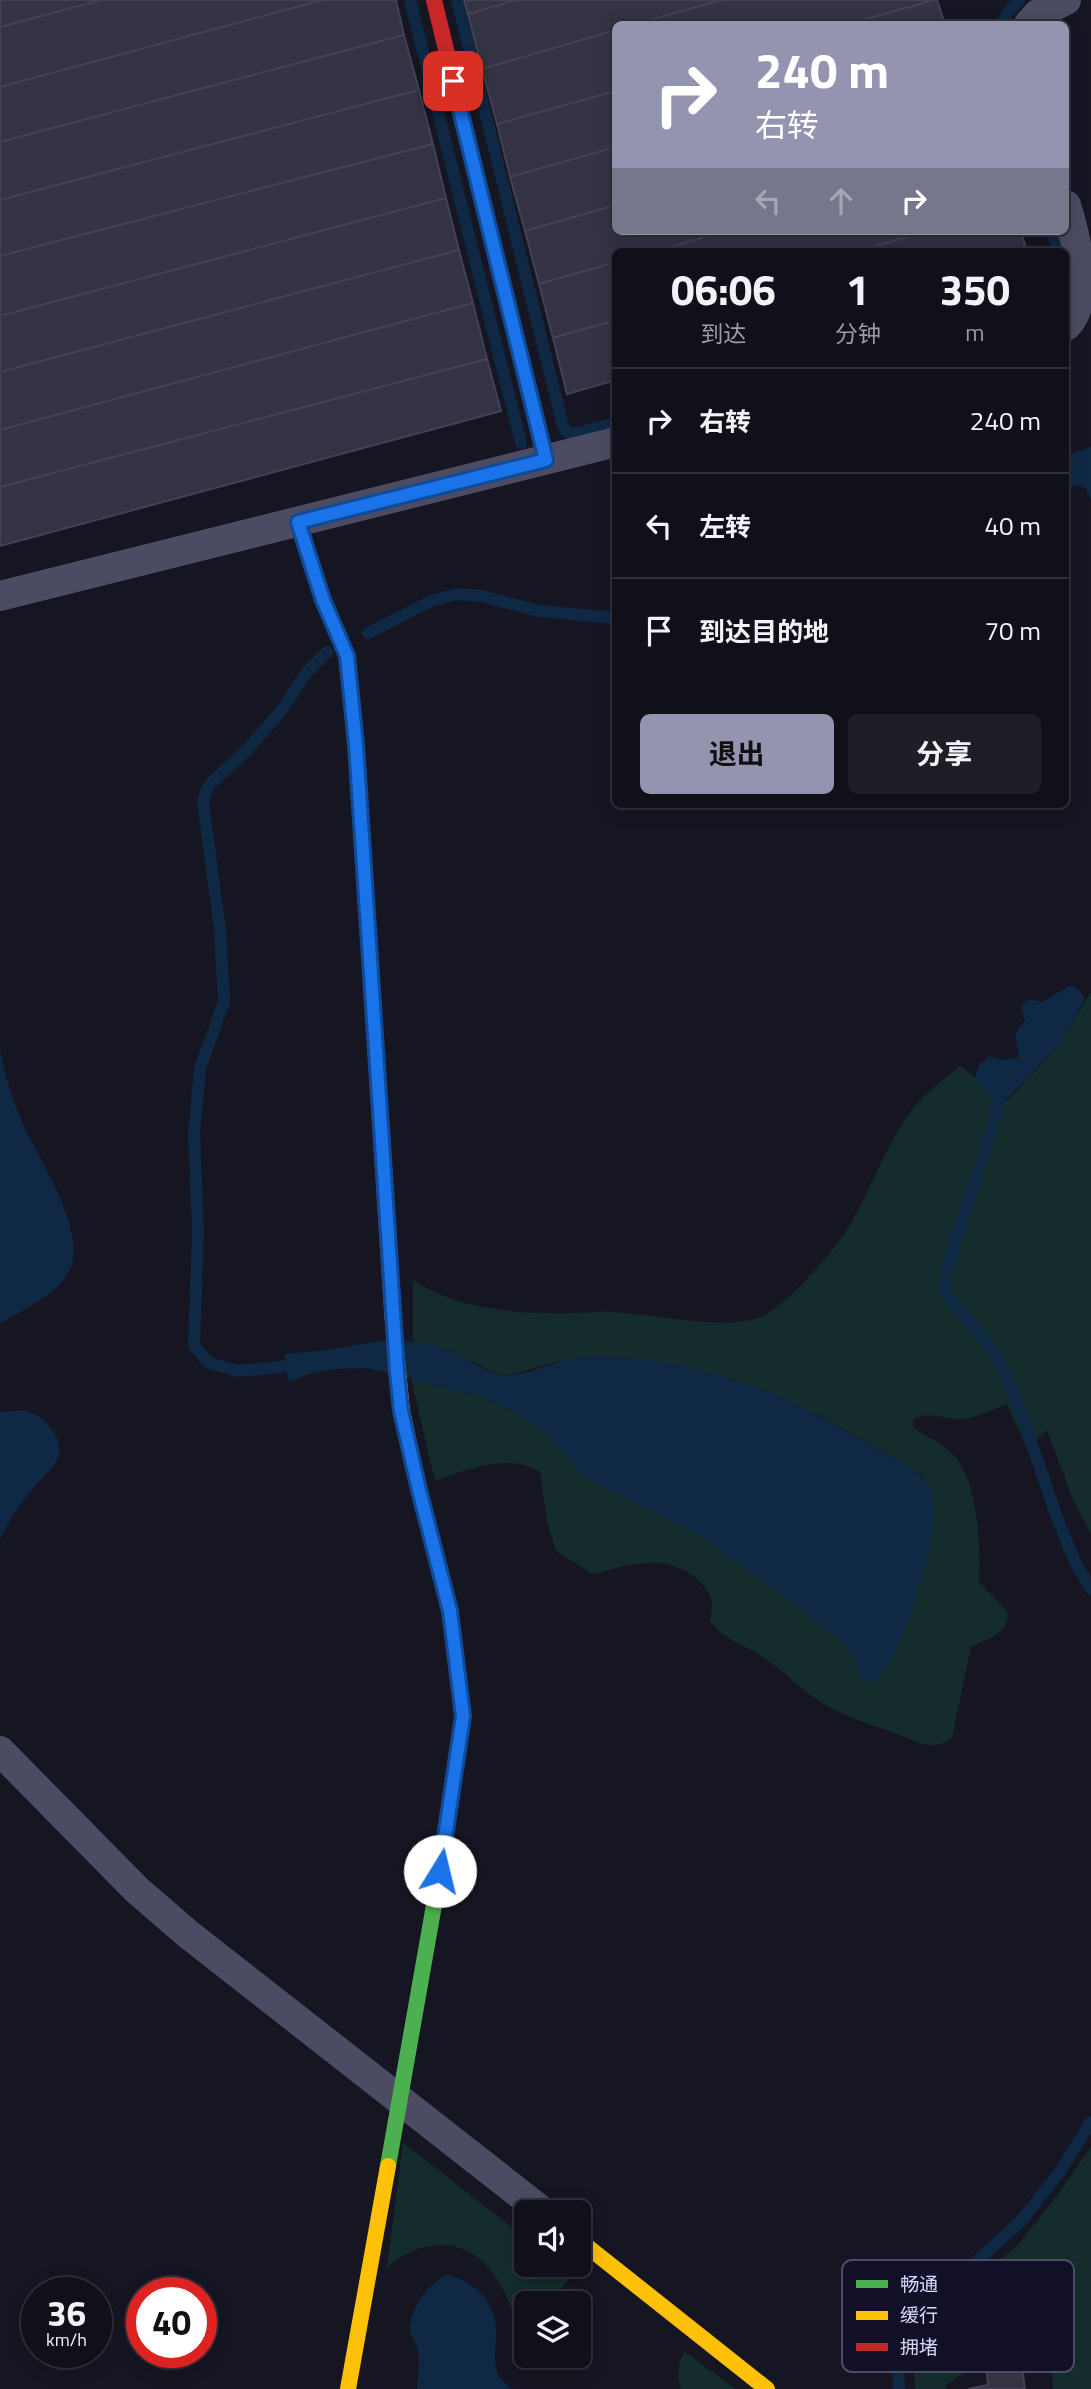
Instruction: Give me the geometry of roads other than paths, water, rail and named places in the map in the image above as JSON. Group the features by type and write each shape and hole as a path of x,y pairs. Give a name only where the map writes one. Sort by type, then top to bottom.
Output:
{"street":[{"path":"434,0 546,460"},
{"path":"1032,21 1038,14 1066,0"},
{"path":"1069,214 1089,277 1088,302 1069,324"},
{"path":"0,596 612,443"},
{"path":"298,522 323,600 347,656 356,745 401,1411 450,1611 463,1716 440,1871 348,2389"},
{"path":"0,1751 137,1890 188,1934 528,2200"},
{"path":"591,2250 767,2389"}],"water":[{"path":"1091,447 1091,500 1086,488 1075,485 1069,490 1069,454"},
{"path":"1069,986 1076,987 1085,1000 1058,1046 1005,1101 986,1093 975,1080 978,1066 989,1056 1004,1060 1019,1057 1015,1034 1025,1020 1021,1006 1030,999 1042,1002"},
{"path":"0,1050 22,1122 66,1213 74,1250 67,1276 51,1292 0,1323"},
{"path":"386,1340 436,1346 501,1375 522,1373 589,1356 663,1362 712,1373 759,1388 798,1405 912,1468 924,1479 932,1493 934,1504 930,1544 906,1627 884,1671 869,1683 860,1677 856,1659 838,1639 797,1606 694,1532 584,1477 548,1436 514,1412 485,1398 367,1368 335,1369 309,1374 289,1382 284,1354"},
{"path":"25,1410 40,1417 51,1428 57,1438 59,1455 50,1470 21,1503 0,1539 0,1412"},
{"path":"446,2275 466,2282 488,2303 495,2322 497,2372 511,2389 417,2389 419,2355 410,2332 413,2313 433,2284"}],"waterway":[{"path":"410,0 521,443"},
{"path":"457,0 563,426 567,432 573,434 612,424"},
{"path":"1004,21 1019,0"},
{"path":"1053,235 1058,248"},
{"path":"368,633 431,601 457,594 482,596 538,611 612,618"},
{"path":"300,1365 238,1371 209,1363 194,1346 198,1231 194,1134 200,1068 224,1002 220,930 203,802 208,786 247,750 282,710 306,673 327,652"},
{"path":"1001,1084 993,1123 946,1272 943,1290 997,1356 1020,1409 1057,1518 1076,1564 1091,1589"},
{"path":"978,2260 1021,2221 1059,2173 1091,2122"},
{"path":"899,2372 899,2389"}]}
